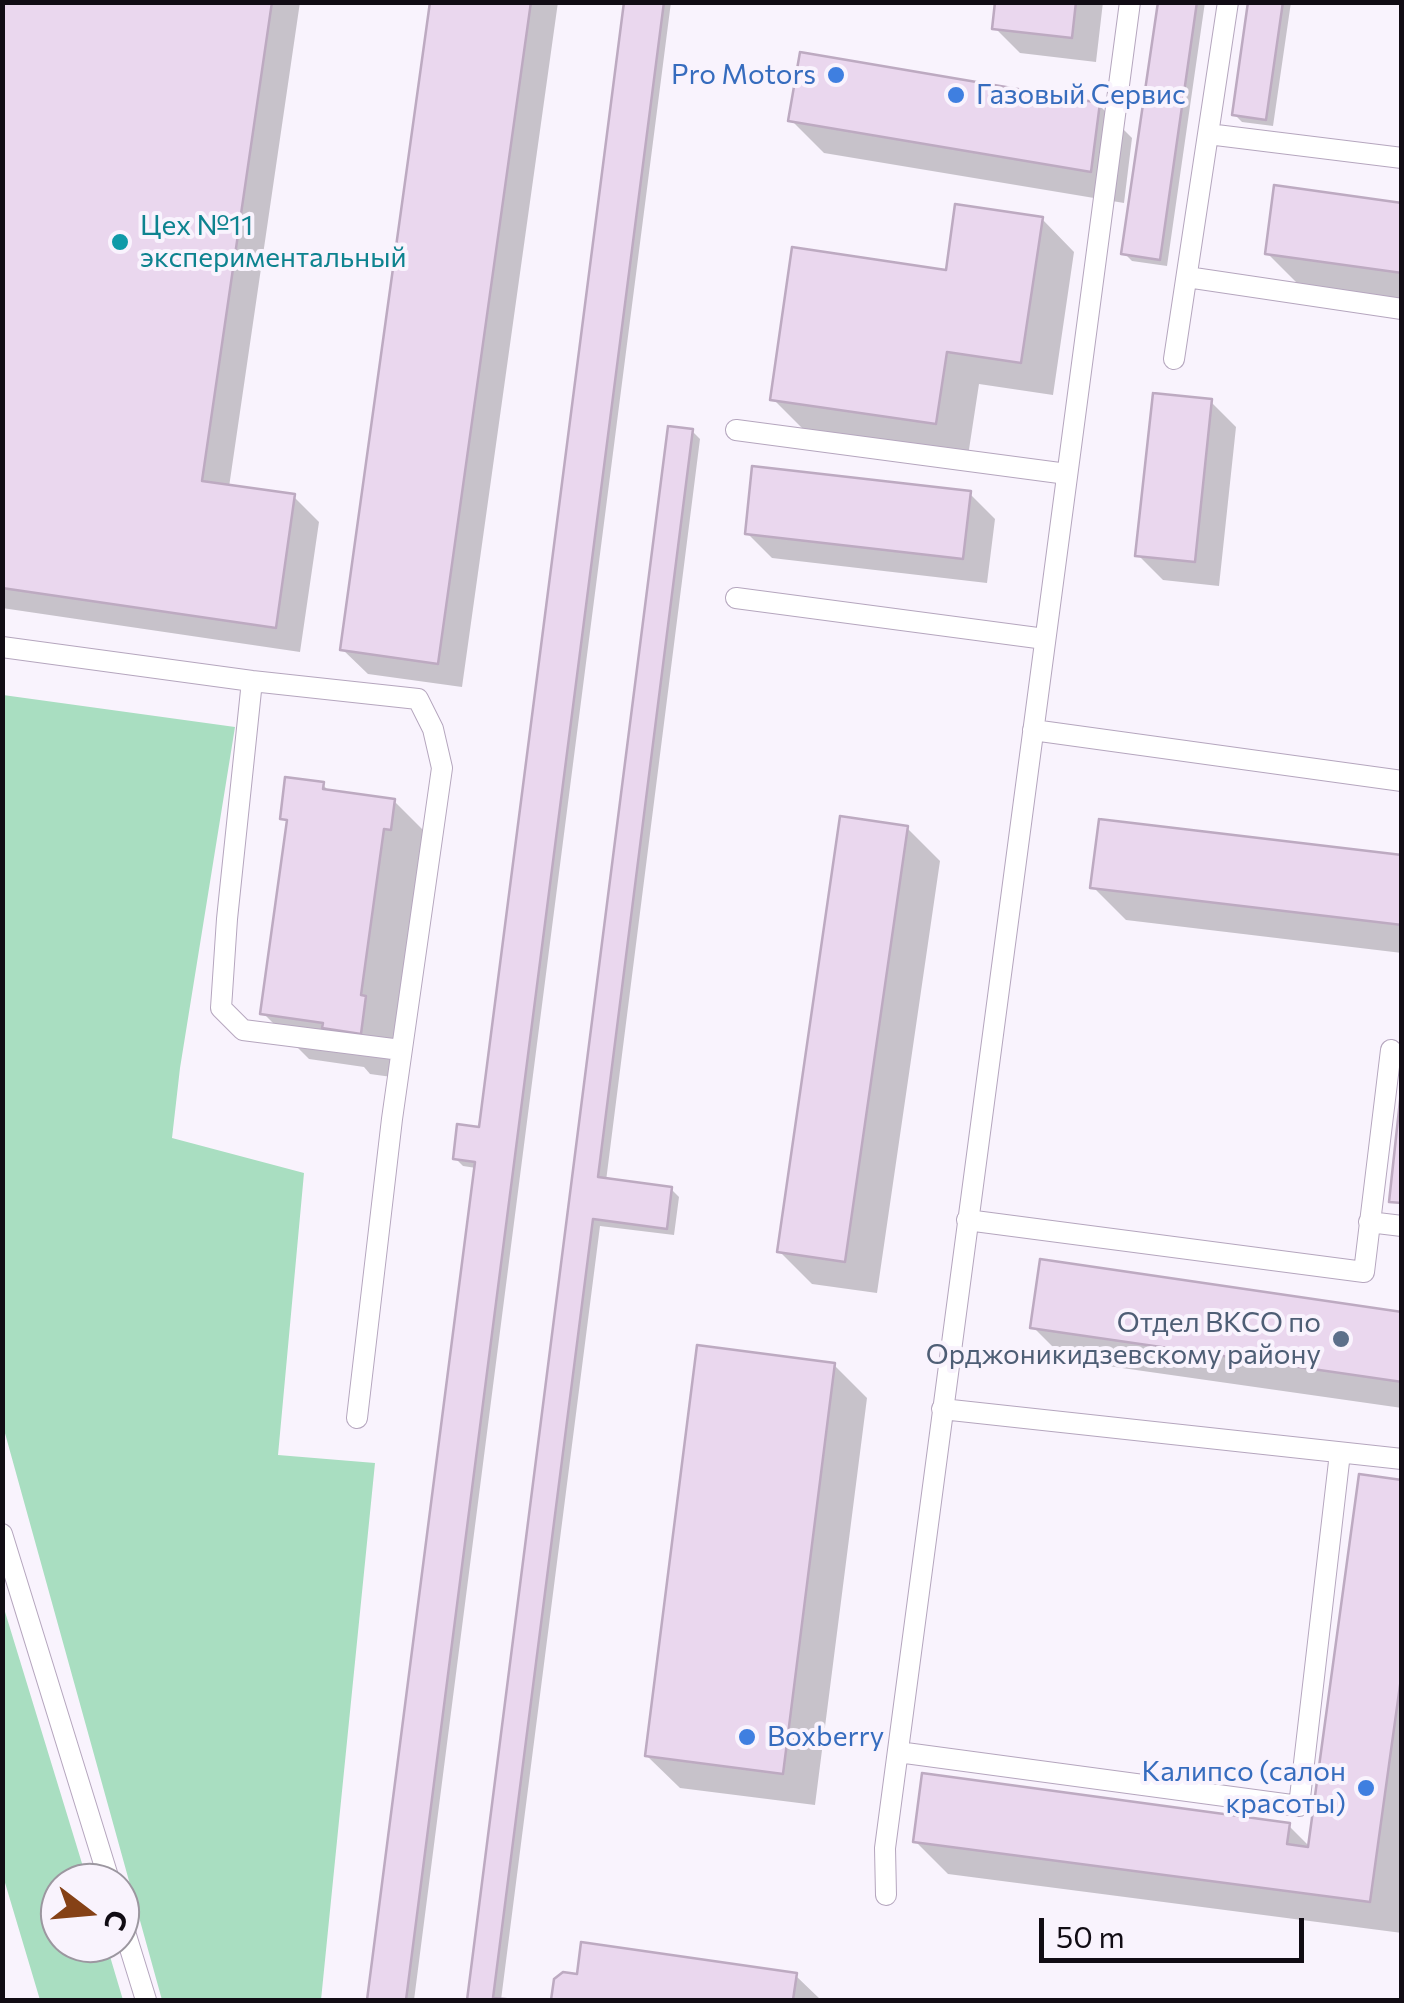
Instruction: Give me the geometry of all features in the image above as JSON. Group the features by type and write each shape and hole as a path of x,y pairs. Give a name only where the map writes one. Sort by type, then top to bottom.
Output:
{"lane":[{"path":"886,1895 885,1848 1130,2"},
{"path":"1174,359 1228,2"},
{"path":"1208,134 1402,158"},
{"path":"1186,277 1402,309"},
{"path":"736,430 1067,474"},
{"path":"736,598 1045,638"},
{"path":"2,647 252,681 418,698 433,729 442,768 402,1050 358,1418"},
{"path":"252,681 221,1008 243,1030 402,1050"},
{"path":"1033,730 1402,780"},
{"path":"967,1220 1364,1272 1391,1050"},
{"path":"1370,1222 1402,1226"},
{"path":"942,1409 1402,1460"},
{"path":"898,1752 1299,1806 1340,1452"},
{"path":"2,1534 104,1863"},
{"path":"135,1963 146,2000"}],"green space":[{"path":"3,695 235,727 172,1138 304,1173 278,1455 375,1463 321,2000 162,2000 140,1921 140,1863 124,1863 3,1426"},
{"path":"2,1602 82,1863 40,1863 40,1963 112,1963 123,2000 40,2000 3,1876"}],"building":[{"name":"Цех №11 экспериментальный","path":"2,2 272,2 202,481 295,494 276,628 2,588"},
{"name":"Цех №11 экспериментальный","path":"430,2 531,2 438,664 340,650"},
{"path":"624,2 664,2 406,2000 367,2000 475,1162 453,1159 457,1124 479,1127"},
{"path":"995,2 1076,2 1072,38 992,29"},
{"path":"1158,2 1197,2 1160,260 1121,254"},
{"path":"1248,2 1283,2 1266,120 1232,115"},
{"path":"800,52 1100,103 1091,172 788,121"},
{"path":"1274,185 1402,203 1402,273 1265,254"},
{"path":"955,204 1043,217 1021,363 947,352 936,424 770,400 792,247 946,270"},
{"path":"1153,393 1212,399 1195,562 1135,556"},
{"path":"668,426 693,429 598,1177 672,1187 667,1229 593,1219 493,1998 516,2000 467,2000"},
{"path":"752,466 971,491 963,559 745,534"},
{"path":"285,777 324,782 323,789 395,799 391,830 384,829 361,995 366,996 361,1034 322,1028 323,1023 260,1014 287,820 280,819"},
{"path":"840,816 908,826 845,1262 777,1252"},
{"path":"1099,819 1402,855 1402,925 1090,888"},
{"path":"1402,1082 1402,1203 1389,1202"},
{"path":"1040,1259 1402,1312 1402,1382 1030,1328"},
{"path":"697,1345 835,1363 783,1774 645,1756"},
{"path":"1359,1474 1402,1480 1402,1671 1370,1902 913,1842 922,1773 1290,1823 1287,1844 1308,1847"},
{"path":"581,1942 797,1973 793,2000 551,2000 554,1979 563,1972 577,1974"}],"place":[{"name":"Pro Motors","path":"836,75"},
{"name":"Газовый Сервис","path":"956,95"},
{"name":"Цех №11 экспериментальный","path":"120,242"},
{"name":"Отдел ВКСО по Орджоникидзевскому району","path":"1341,1339"},
{"name":"Boxberry","path":"747,1737"},
{"name":"Калипсо (салон красоты)","path":"1366,1788"}]}
